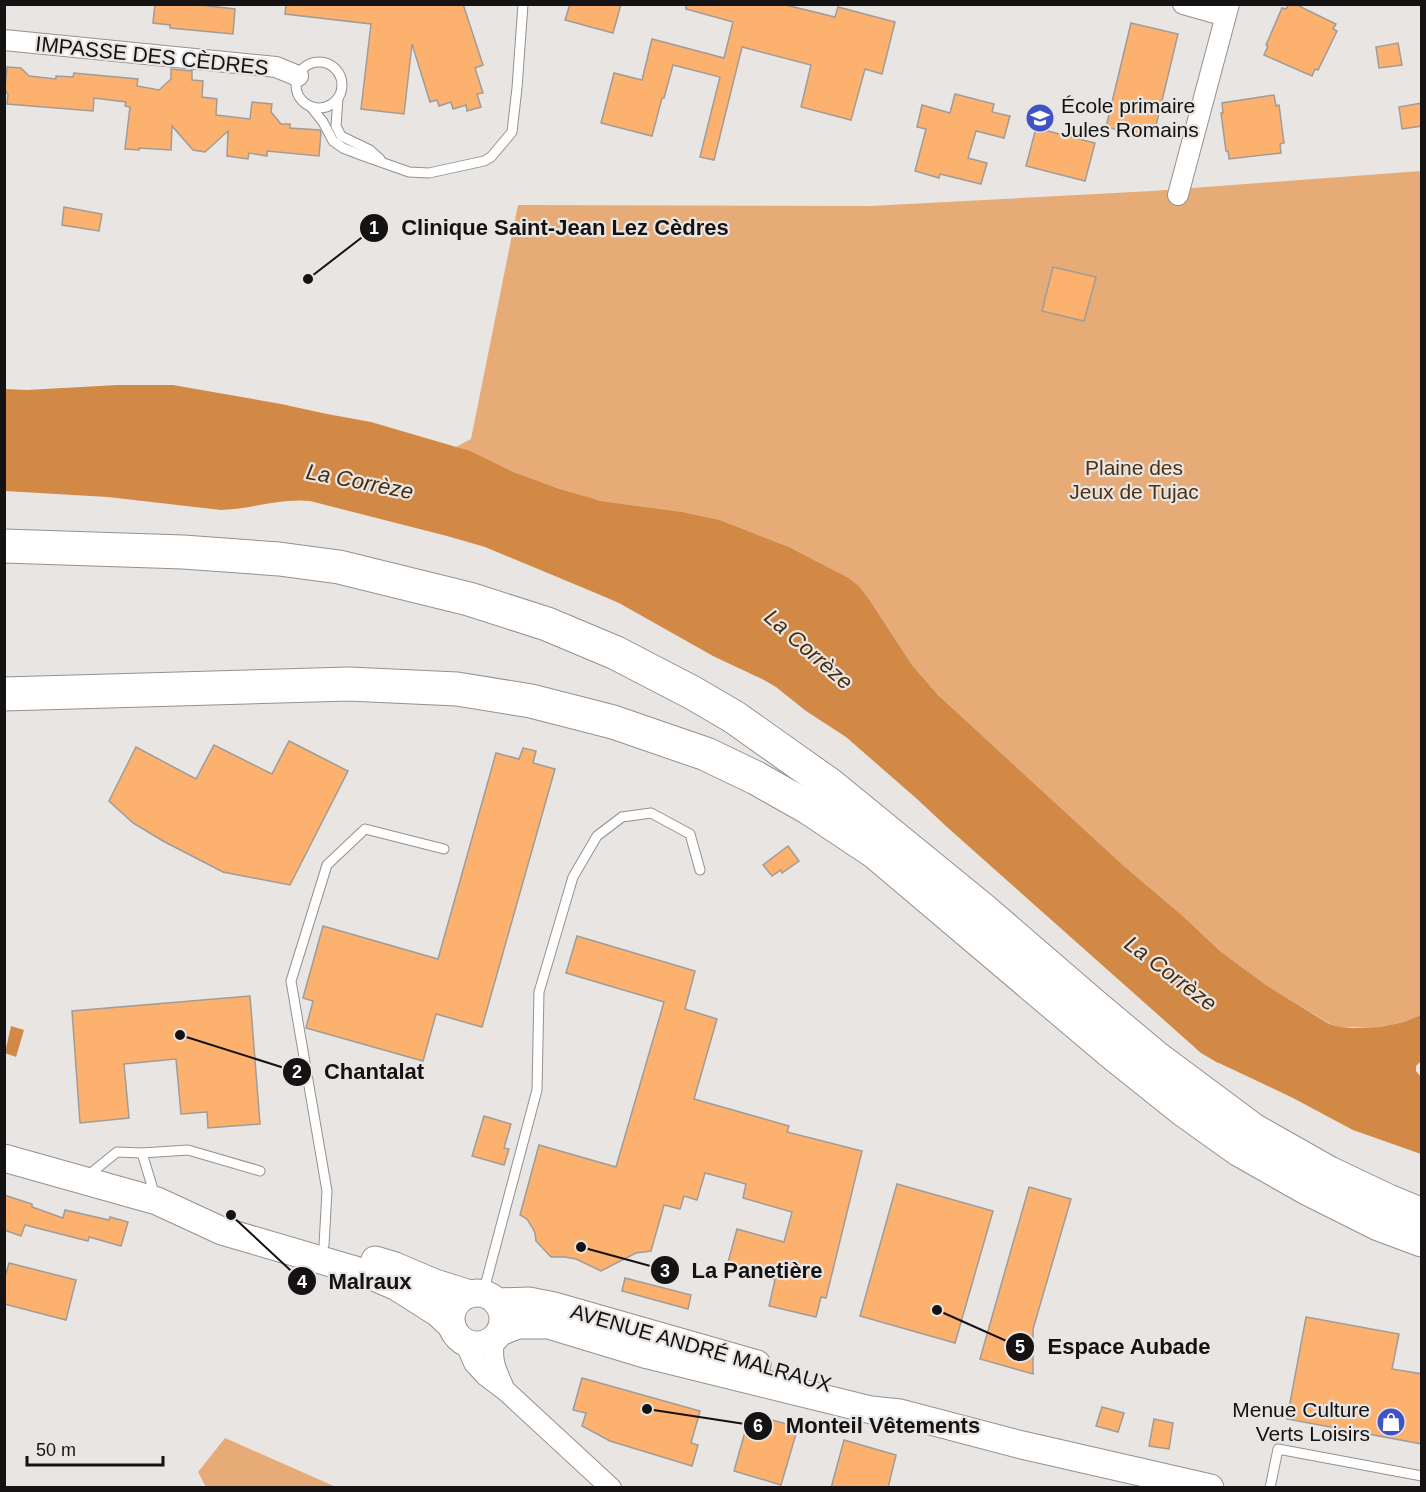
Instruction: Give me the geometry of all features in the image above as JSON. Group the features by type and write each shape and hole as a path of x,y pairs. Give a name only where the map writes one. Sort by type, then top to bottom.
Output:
{"highway":[{"path":"4,546 183,552 279,559 339,567 469,599 547,624 616,653 734,717 830,785 983,910 1155,1057 1253,1130 1329,1173 1422,1215"},
{"path":"4,694 349,684 457,689 531,701 613,722 706,754 756,778 800,803 875,852 1109,1050 1184,1110 1240,1150 1307,1188 1379,1224 1422,1240"}],"street":[{"path":"1178,195 1227,10 1183,4"},
{"name":"IMPASSE DES CÈDRES","path":"4,40 276,68 298,76"},
{"path":"4,1158 157,1201 222,1231 365,1273 398,1287 438,1313 459,1334 475,1345 485,1344 497,1335"},
{"name":"AVENUE ANDRÉ MALRAUX","path":"157,1201 185,1204 395,1266 435,1283 483,1296 554,1306 857,1394 900,1413"},
{"path":"506,1391 493,1364 492,1351 504,1322 502,1312 483,1296 461,1299 454,1306 451,1316 474,1363 611,1488"},
{"name":"AVENUE ANDRÉ MALRAUX","path":"497,1335 518,1325 549,1325 648,1355 871,1410 900,1413 1023,1445 1210,1488"}],"lane":[{"path":"386,165 370,150 341,136 336,126 338,98 342,83 336,69 323,63 315,63 302,69 296,83 300,97 323,123 333,141 344,148 386,165 409,172 429,173 484,161 512,132 523,4"},
{"path":"311,107 326,107 338,98"},
{"path":"483,1296 537,1090 539,992 573,877 597,836 622,817 651,813 690,834 700,870"},
{"path":"324,1245 327,1191 291,981 327,865 365,830 444,849"},
{"path":"82,1180 117,1152 188,1150 260,1171"},
{"path":"142,1153 157,1201"},
{"path":"1270,1488 1278,1449 1422,1476"}],"green space":[{"name":"Plaine des Jeux de Tujac","path":"1421,171 1421,1015 1404,1022 1380,1027 1341,1027 1330,1024 1266,985 1220,951 938,695 912,665 869,599 849,578 789,547 720,520 580,496 537,482 456,447 471,439 518,205 871,206 1152,191"},
{"path":"225,1438 336,1487 206,1487 198,1472"}],"water":[{"name":"La Corrèze","path":"173,385 371,422 470,451 516,473 601,501 683,512 720,520 789,547 849,578 869,599 912,665 938,695 1220,951 1266,985 1329,1024 1352,1028 1380,1027 1404,1022 1421,1015 1421,1061 1416,1066 1416,1071 1421,1077 1421,1154 1353,1130 1201,1053 846,737 806,711 776,687 713,656 619,603 485,547 310,501 288,501 221,510 108,497 5,491 5,389"},
{"path":"11,1026 24,1030 16,1057 5,1053"}],"building":[{"path":"155,4 191,4 235,9 233,34 170,28 170,25 153,23"},
{"path":"286,4 463,4 483,65 475,68 483,93 477,94 481,107 467,111 466,105 453,109 451,102 439,106 437,100 430,102 412,44 404,114 361,109 371,24 285,14"},
{"path":"570,4 621,4 613,33 565,20"},
{"path":"686,4 782,4 835,17 838,7 895,22 882,74 865,69 851,120 801,107 811,65 742,47 714,160 700,157 720,77 673,65 652,136 601,123 614,73 642,80 652,39 724,58 733,22 686,9"},
{"path":"1289,4 1295,4 1336,24 1333,29 1337,31 1318,70 1315,69 1312,76 1264,55 1282,8 1286,9"},
{"path":"1131,23 1178,34 1153,138 1106,127"},
{"path":"1398,43 1402,65 1379,68 1376,47"},
{"path":"7,67 21,68 29,76 56,79 56,76 73,77 74,73 138,79 137,86 159,90 171,79 171,69 192,71 192,80 203,81 202,97 217,99 216,115 250,119 252,102 272,104 271,112 281,124 290,124 290,128 320,130 319,156 267,151 267,156 249,153 248,159 227,156 228,131 205,152 193,150 172,126 171,150 125,149 130,107 125,106 126,102 94,98 93,111 7,104 8,95 5,89"},
{"path":"955,94 994,104 992,112 1010,116 1004,138 976,131 968,158 987,163 981,184 940,174 939,178 915,171 926,129 917,127 922,105 950,113"},
{"path":"1274,95 1276,106 1279,105 1284,143 1280,144 1281,153 1229,159 1221,113 1223,113 1222,103"},
{"path":"1422,103 1422,126 1402,129 1399,107"},
{"path":"1036,128 1095,143 1085,181 1026,166"},
{"path":"64,207 102,214 99,231 62,225"},
{"path":"1053,267 1096,277 1084,321 1042,311"},
{"path":"289,741 348,771 290,885 223,872 133,823 109,801 136,747 196,779 214,745 272,774"},
{"path":"523,748 536,751 533,763 555,769 482,1027 436,1014 423,1061 306,1028 313,1001 303,998 323,926 438,959 496,753 519,759"},
{"path":"788,846 799,861 782,873 781,870 772,876 763,865"},
{"path":"577,936 695,971 685,1009 717,1019 694,1099 789,1126 787,1132 862,1151 826,1298 821,1297 816,1317 769,1306 775,1280 727,1266 737,1229 784,1242 792,1212 743,1198 746,1184 705,1173 697,1200 684,1196 680,1209 664,1205 651,1251 636,1253 601,1271 576,1259 551,1257 536,1241 532,1227 527,1219 520,1215 539,1145 616,1167 664,1002 566,973"},
{"path":"250,996 260,1124 208,1128 207,1112 181,1114 176,1059 124,1064 129,1118 80,1123 72,1011"},
{"path":"484,1116 511,1124 504,1148 509,1149 504,1165 472,1156"},
{"path":"897,1184 993,1211 955,1343 860,1316"},
{"path":"1029,1187 1071,1199 1033,1329 1033,1374 980,1359"},
{"path":"4,1195 63,1218 65,1210 128,1222 121,1246 89,1237 88,1241 25,1225 21,1236 4,1230"},
{"path":"9,1263 76,1280 66,1320 4,1304 4,1281"},
{"path":"625,1278 691,1295 688,1309 622,1291"},
{"path":"1306,1317 1399,1334 1392,1369 1422,1374 1422,1444 1287,1419"},
{"path":"582,1378 700,1411 691,1443 698,1445 692,1466 610,1441 582,1426 586,1413 573,1410"},
{"path":"1102,1407 1124,1413 1118,1432 1096,1426"},
{"path":"750,1414 798,1427 781,1485 734,1471"},
{"path":"1154,1419 1173,1423 1169,1449 1149,1446"},
{"path":"844,1440 896,1455 888,1488 831,1488"}],"place":[{"name":"École primaire Jules Romains","path":"1040,118"},
{"name":"Clinique Saint-Jean Lez Cèdres","path":"308,279"},
{"name":"Chantalat","path":"180,1035"},
{"name":"Malraux","path":"231,1215"},
{"name":"La Panetière","path":"581,1247"},
{"name":"Espace Aubade","path":"937,1310"},
{"name":"Monteil Vêtements","path":"647,1409"},
{"name":"Menue Culture Verts Loisirs","path":"1391,1422"}]}
